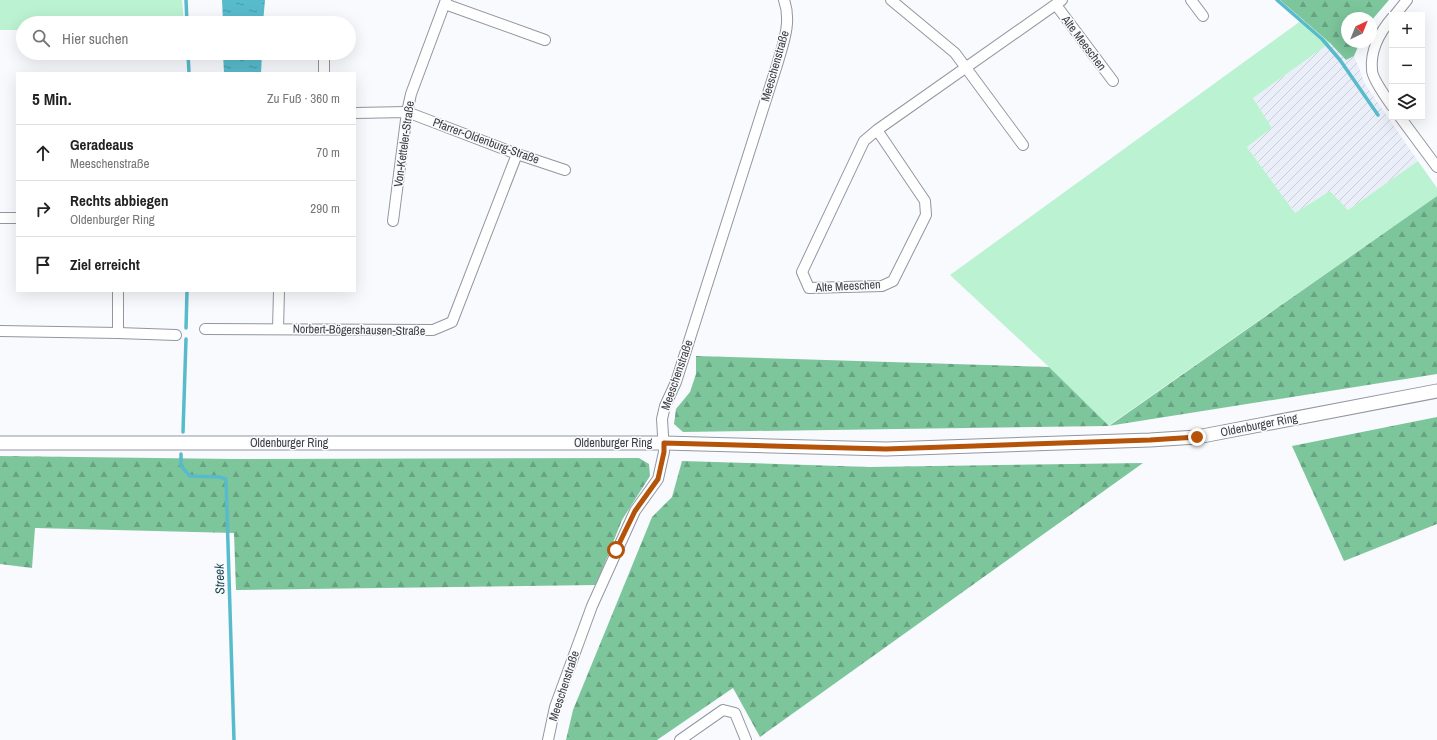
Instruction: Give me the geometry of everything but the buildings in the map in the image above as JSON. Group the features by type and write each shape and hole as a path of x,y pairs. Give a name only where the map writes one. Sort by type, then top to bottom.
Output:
{"main road":[{"name":"Oldenburger Ring","path":"0,443 664,443 886,449 1150,440 1197,437 1437,391"}],"street":[{"name":"Meeschenstraße","path":"548,740 555,707 592,606 616,550 635,511 658,479 664,452 662,419 665,406 676,382 772,80 787,28 787,8 784,0"},
{"path":"891,0 954,53 966,67 1023,145"},
{"path":"1191,0 1203,16"},
{"path":"1397,12 1407,0"},
{"path":"445,2 545,40"},
{"name":"Von-Ketteler-Straße","path":"393,221 407,112 411,94 445,2"},
{"name":"Alte Meeschen","path":"877,130 925,201 926,215 893,281 882,286 809,288 802,272 864,141 877,130 1059,2 1113,81"},
{"path":"1389,22 1383,29 1374,50 1372,71 1389,102"},
{"path":"324,60 324,72"},
{"path":"356,113 407,112"},
{"name":"Pfarrer-Oldenburg-Straße","path":"407,112 517,154 565,170"},
{"path":"1402,120 1437,167"},
{"name":"Norbert-Bögershausen-Straße","path":"205,328 433,330 452,322 517,154"},
{"path":"0,218 16,218"},
{"path":"118,292 118,333"},
{"path":"278,329 279,292"},
{"path":"0,331 176,335"},
{"path":"680,740 722,710 735,713 746,740"}],"shaded area":[{"path":"1330,43 1346,60 1354,56 1365,84 1418,161 1348,210 1330,191 1295,213 1247,147 1272,128 1253,98"}],"green space":[{"path":"0,0 182,0 183,16 16,16 16,30 0,30"},
{"path":"1280,0 1389,0 1377,14 1377,12 1341,12 1341,48 1357,48 1354,56 1346,60 1330,43"},
{"path":"1302,20 1330,43 1253,98 1272,128 1247,147 1295,213 1330,191 1348,210 1418,161 1437,188 1437,196 1108,426 1049,367 950,275"},
{"path":"1437,196 1437,374 1109,426"},
{"path":"696,356 1049,367 1109,426 683,432 674,424 676,409 690,392 696,374"},
{"path":"1437,417 1437,524 1344,561 1292,446"},
{"path":"0,456 234,459 639,458 649,464 650,476 622,520 596,585 236,590 234,533 35,528 32,568 0,564"},
{"path":"682,461 870,467 1143,463 760,737 733,688 657,740 566,740 573,710 652,517 672,497"}],"water":[{"path":"222,0 265,0 264,16 223,16"},
{"path":"223,60 262,60 261,72 224,72"}],"waterway":[{"name":"Streek","path":"186,0 187,16"},
{"path":"1277,0 1322,39 1340,60 1378,115"},
{"name":"Streek","path":"188,60 189,72"},
{"name":"Streek","path":"186,328 187,292"},
{"name":"Streek","path":"183,432 186,339"},
{"name":"Streek","path":"181,454 181,466 190,476 219,477 226,479 234,740"}],"route":[{"path":"616,550 635,511 658,479 662,467 664,443 886,449 1197,437"}]}
